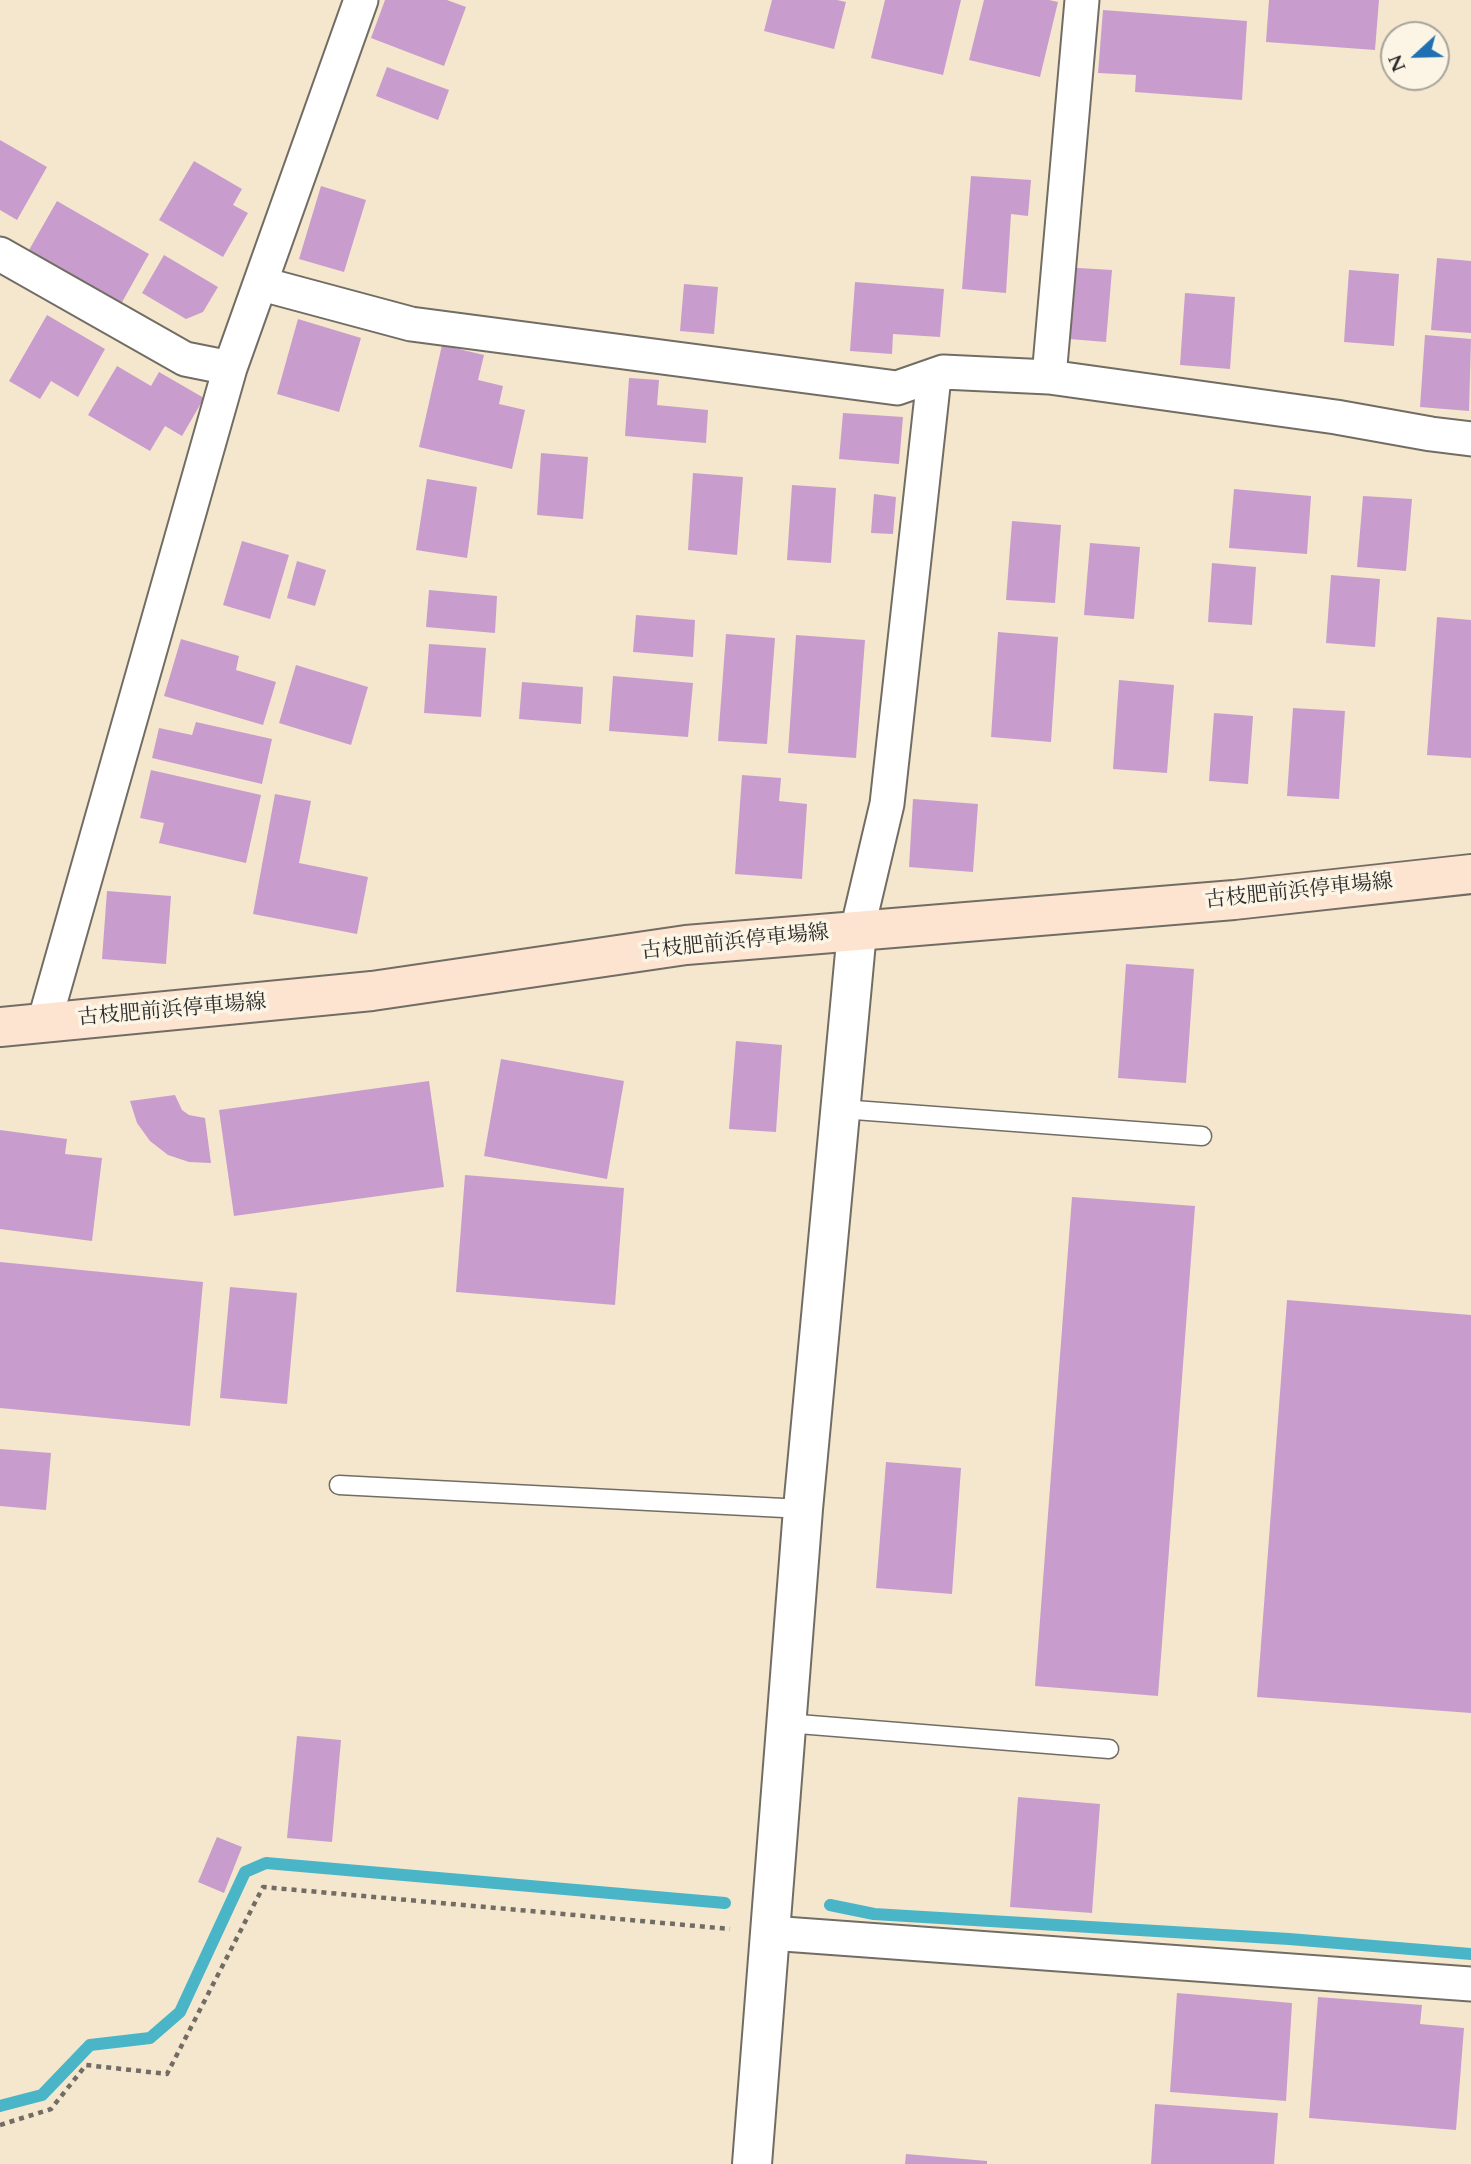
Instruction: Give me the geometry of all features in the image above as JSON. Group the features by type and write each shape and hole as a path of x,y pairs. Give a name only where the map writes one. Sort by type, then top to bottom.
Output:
{"main road":[{"name":"古枝肥前浜停車場線","path":"0,1027 372,991 686,945 1234,900 1471,874"}],"street":[{"path":"44,1023 230,368 361,0"},
{"path":"1049,377 1082,0"},
{"path":"0,254 185,359 230,368"},
{"path":"262,284 411,324 897,388 943,372 1049,377 1471,439"},
{"path":"752,2164 803,1509 857,931 887,804 934,377"},
{"path":"769,1933 1471,1984"}],"lane":[{"path":"841,1109 1202,1136"},
{"path":"339,1485 803,1509"},
{"path":"786,1723 1109,1749"}],"path":[{"path":"0,2125 51,2109 86,2065 167,2074 263,1887 769,1933"}],"building":[{"path":"385,0 447,0 466,7 444,66 371,38"},
{"path":"772,0 846,2 834,49 764,31"},
{"path":"885,0 961,0 943,75 871,58"},
{"path":"984,0 1058,2 1040,77 969,60"},
{"path":"1269,0 1379,0 1375,50 1266,42"},
{"path":"1103,10 1247,21 1242,100 1135,92 1136,75 1098,73"},
{"path":"387,67 449,90 438,120 376,96"},
{"path":"0,140 47,167 17,220 0,210"},
{"path":"194,161 242,189 233,205 248,213 223,257 159,220"},
{"path":"971,176 1031,180 1028,216 1011,214 1006,293 962,289"},
{"path":"321,186 366,200 344,272 299,259"},
{"path":"57,201 149,254 121,304 29,250"},
{"path":"164,255 218,287 203,312 186,319 142,293"},
{"path":"1437,258 1471,261 1471,333 1431,330"},
{"path":"1062,267 1112,270 1106,342 1057,338"},
{"path":"1349,270 1399,274 1394,346 1344,342"},
{"path":"855,282 944,289 940,337 893,334 892,354 850,351"},
{"path":"684,284 718,287 714,334 680,331"},
{"path":"1185,293 1235,297 1230,369 1180,365"},
{"path":"47,315 105,349 78,397 51,381 40,399 9,381"},
{"path":"298,319 361,338 339,412 277,394"},
{"path":"1425,335 1471,339 1469,411 1420,407"},
{"path":"442,345 484,355 478,380 503,386 499,404 525,410 512,469 419,447"},
{"path":"117,366 151,386 159,372 204,398 182,436 165,426 150,451 88,415"},
{"path":"629,378 659,380 657,405 708,410 706,443 625,436"},
{"path":"843,413 903,417 899,464 839,459"},
{"path":"541,453 588,457 583,519 537,515"},
{"path":"693,473 743,477 737,555 688,550"},
{"path":"427,479 477,487 467,558 416,550"},
{"path":"792,485 836,488 831,563 787,560"},
{"path":"1234,489 1311,496 1307,554 1229,548"},
{"path":"874,494 896,497 893,534 871,533"},
{"path":"1363,496 1412,499 1406,571 1357,567"},
{"path":"1012,521 1061,525 1055,603 1006,600"},
{"path":"242,541 289,555 270,619 223,605"},
{"path":"1090,543 1140,547 1134,619 1084,615"},
{"path":"297,561 326,570 315,606 287,598"},
{"path":"1212,563 1256,567 1252,625 1208,622"},
{"path":"1331,575 1380,579 1375,647 1326,643"},
{"path":"429,590 497,596 495,633 426,627"},
{"path":"636,615 695,620 693,657 633,652"},
{"path":"1437,617 1471,620 1471,758 1427,755"},
{"path":"998,632 1058,637 1051,742 991,737"},
{"path":"726,634 775,638 767,744 718,741"},
{"path":"796,635 865,640 856,758 788,753"},
{"path":"181,639 239,656 236,670 276,682 263,725 164,696"},
{"path":"429,644 486,648 481,717 424,713"},
{"path":"296,665 368,687 351,745 279,723"},
{"path":"613,676 693,683 688,737 609,731"},
{"path":"1119,680 1174,685 1167,773 1113,769"},
{"path":"522,682 583,687 581,724 519,719"},
{"path":"1293,708 1345,711 1339,799 1287,796"},
{"path":"1214,713 1253,716 1248,784 1209,781"},
{"path":"196,722 272,739 262,784 152,758 159,728 192,735"},
{"path":"151,770 261,795 246,863 159,843 164,823 140,818"},
{"path":"742,775 781,778 779,801 807,804 802,879 735,874"},
{"path":"275,794 311,801 299,863 368,877 357,934 253,914"},
{"path":"913,799 978,804 973,872 909,867"},
{"path":"107,891 171,896 166,964 102,959"},
{"path":"1126,964 1194,969 1186,1083 1118,1078"},
{"path":"736,1041 782,1045 776,1132 729,1129"},
{"path":"501,1059 624,1081 607,1179 484,1156"},
{"path":"429,1081 444,1187 234,1216 219,1110"},
{"path":"175,1095 182,1110 189,1115 205,1118 211,1163 189,1162 168,1155 150,1141 137,1123 130,1101"},
{"path":"0,1130 67,1139 65,1154 102,1158 92,1241 0,1229"},
{"path":"465,1175 624,1188 615,1305 456,1292"},
{"path":"1072,1197 1195,1206 1158,1696 1035,1686"},
{"path":"0,1262 203,1282 190,1426 0,1408"},
{"path":"230,1287 297,1293 287,1404 220,1398"},
{"path":"1287,1300 1471,1315 1471,1713 1257,1697"},
{"path":"0,1449 51,1453 46,1510 0,1506"},
{"path":"886,1462 961,1468 952,1594 876,1588"},
{"path":"297,1736 341,1740 332,1842 287,1838"},
{"path":"1018,1797 1100,1804 1092,1913 1010,1907"},
{"path":"217,1837 242,1847 224,1893 198,1882"},
{"path":"1177,1993 1292,2003 1286,2101 1170,2092"},
{"path":"1318,1997 1422,2005 1420,2024 1464,2028 1456,2130 1309,2118"},
{"path":"1155,2104 1278,2113 1274,2164 1151,2164"},
{"path":"906,2154 987,2161 987,2164 905,2164"}],"waterway":[{"path":"0,2106 42,2095 90,2045 150,2038 180,2012 245,1872 266,1863 725,1903"},
{"path":"830,1905 874,1914 1289,1939 1471,1954"}]}
